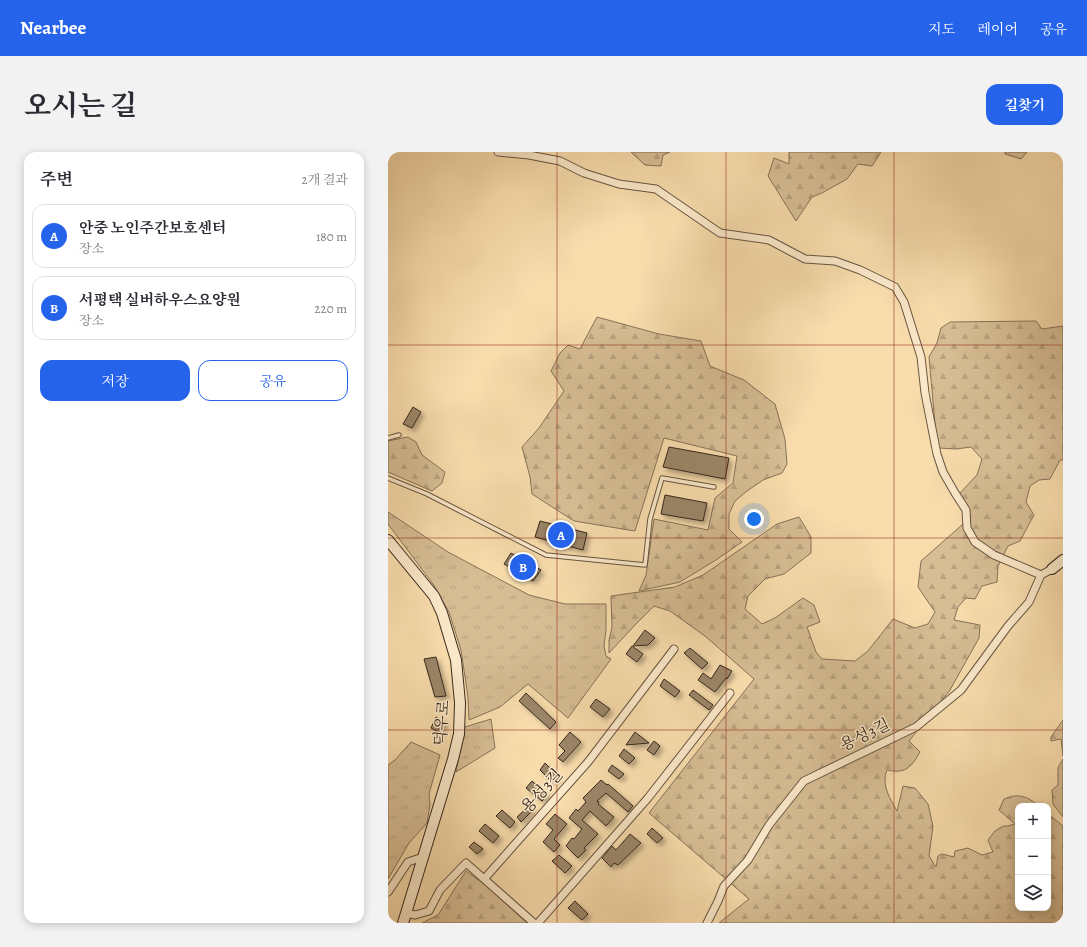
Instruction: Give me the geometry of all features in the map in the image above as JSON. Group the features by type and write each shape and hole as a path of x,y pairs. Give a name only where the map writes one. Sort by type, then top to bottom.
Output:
{"street":[{"path":"498,152 529,154 560,161 584,173 619,184 656,189 720,232 769,240 806,260 836,261 860,270 895,287 904,302 921,357 925,393 943,472 954,493 966,510 967,528 975,542 994,555 1040,575 1052,569 1063,560"},
{"name":"덕우로","path":"388,540 434,596 442,613 456,660 460,703 459,734 403,923"},
{"name":"용성3길","path":"707,923 724,886 748,860 769,825 804,781 916,727 961,690 1008,626 1029,602 1040,575"},
{"name":"용성3길","path":"484,878 588,762 674,649"},
{"path":"538,923 648,798 730,693"},
{"path":"388,892 408,862 423,857"},
{"path":"406,913 415,915 429,911 440,890 466,863 534,923"}],"lane":[{"path":"388,438 399,435"},
{"path":"388,478 427,494 546,555 644,565 650,519 662,478 714,487"}],"green space":[{"path":"631,152 670,152 663,155 661,166 645,165"},
{"path":"789,152 881,152 872,166 858,164 847,179 812,197 796,221 768,176 774,158 789,164"},
{"path":"1005,152 1027,152 1021,159 1005,154"},
{"path":"597,317 659,334 701,341 710,366 744,380 775,404 785,439 787,464 782,473 763,480 735,501 729,514 729,529 742,542 680,582 639,591 646,575 654,519 708,530 715,498 733,483 737,456 664,438 635,531 574,521 532,494 530,477 522,447 539,428 564,391 551,371 560,353 568,345 580,349"},
{"path":"1036,321 1042,329 1063,326 1063,460 1060,460 1050,479 1039,480 1030,486 1026,502 1034,515 1020,541 1008,546 998,566 997,582 982,586 975,599 966,598 958,607 954,620 980,625 979,638 950,690 909,741 920,752 917,758 910,766 903,770 887,770 885,781 887,791 897,811 903,786 915,788 928,804 933,826 929,856 936,867 938,856 942,854 954,857 955,851 968,848 982,855 993,852 988,840 995,831 1003,826 1015,824 1015,911 1051,911 1051,816 1063,826 1063,923 719,923 749,899 649,813 754,679 705,636 670,611 654,606 609,653 609,640 612,627 611,596 675,587 703,575 777,524 799,517 811,537 811,553 784,574 765,579 748,596 745,609 762,624 775,618 803,598 814,605 820,622 807,627 816,652 822,659 855,661 868,651 893,619 915,628 928,624 935,612 918,587 921,561 971,517 960,493 977,475 982,459 971,447 956,449 939,448 935,424 929,357 937,343 941,328 950,322"},
{"path":"408,437 416,442 422,455 445,472 442,483 432,491 388,472 388,441"},
{"path":"388,512 448,552 529,595 565,604 606,604 606,631 604,646 606,656 611,659 568,718 528,684 500,707 469,720 468,697 461,650 449,612 433,584 388,524"},
{"path":"491,719 495,748 456,772 465,727"},
{"path":"1063,720 1063,756 1061,739 1051,741 1051,737"},
{"path":"411,742 440,755 429,794 430,805 427,823 409,843 388,879 388,765 395,760"},
{"path":"1063,759 1063,817 1053,804 1052,790 1058,785 1058,768"},
{"path":"1022,796 1034,803 1015,803 1015,824 999,810 1004,799 1009,797"},
{"path":"466,871 484,884 527,923 422,923 438,915"}],"building":[{"path":"413,407 421,412 412,428 403,424"},
{"path":"669,447 729,458 725,479 663,467"},
{"path":"665,495 707,503 703,521 661,514"},
{"path":"540,521 587,533 583,550 535,537"},
{"path":"511,553 541,570 533,581 504,564"},
{"path":"645,630 655,638 648,645 633,646"},
{"path":"632,646 643,654 637,662 626,654"},
{"path":"690,648 708,663 702,669 684,653"},
{"path":"436,657 446,696 435,697 424,659"},
{"path":"720,665 732,671 715,692 698,680 703,673 711,679"},
{"path":"664,679 680,691 675,697 660,686"},
{"path":"693,690 713,705 709,710 689,695"},
{"path":"526,693 556,722 550,729 519,701"},
{"path":"596,699 610,709 603,717 590,707"},
{"path":"436,717 445,722 440,733 431,728"},
{"path":"570,732 581,742 563,762 558,758 565,751 559,745"},
{"path":"635,732 649,743 626,745"},
{"path":"654,741 660,746 654,755 647,750"},
{"path":"624,749 635,758 629,764 619,756"},
{"path":"545,763 558,776 552,782 540,770"},
{"path":"612,765 624,774 619,779 608,771"},
{"path":"601,780 607,785 608,784 633,806 628,812 606,793 597,801 599,802 598,804 614,817 606,826 590,811 582,820 598,834 584,848 586,850 578,858 566,846 582,829 569,818 576,809 578,811 586,802 583,798"},
{"path":"532,781 548,795 542,801 526,788"},
{"path":"529,806 533,810 521,822 517,817"},
{"path":"502,810 515,822 510,828 496,816"},
{"path":"555,814 567,824 554,839 560,845 554,852 543,842 553,830 546,824"},
{"path":"485,824 499,836 493,843 479,831"},
{"path":"652,828 663,838 657,843 647,834"},
{"path":"630,834 641,843 618,865 614,863 611,867 602,858 612,846 616,850"},
{"path":"474,842 483,849 477,854 469,847"},
{"path":"559,855 572,866 565,873 552,861"},
{"path":"575,901 588,914 582,920 568,908"}],"place":[{"name":"안중 노인주간보호센터","path":"561,535"},
{"name":"서평택 실버하우스요양원","path":"523,567"}]}
